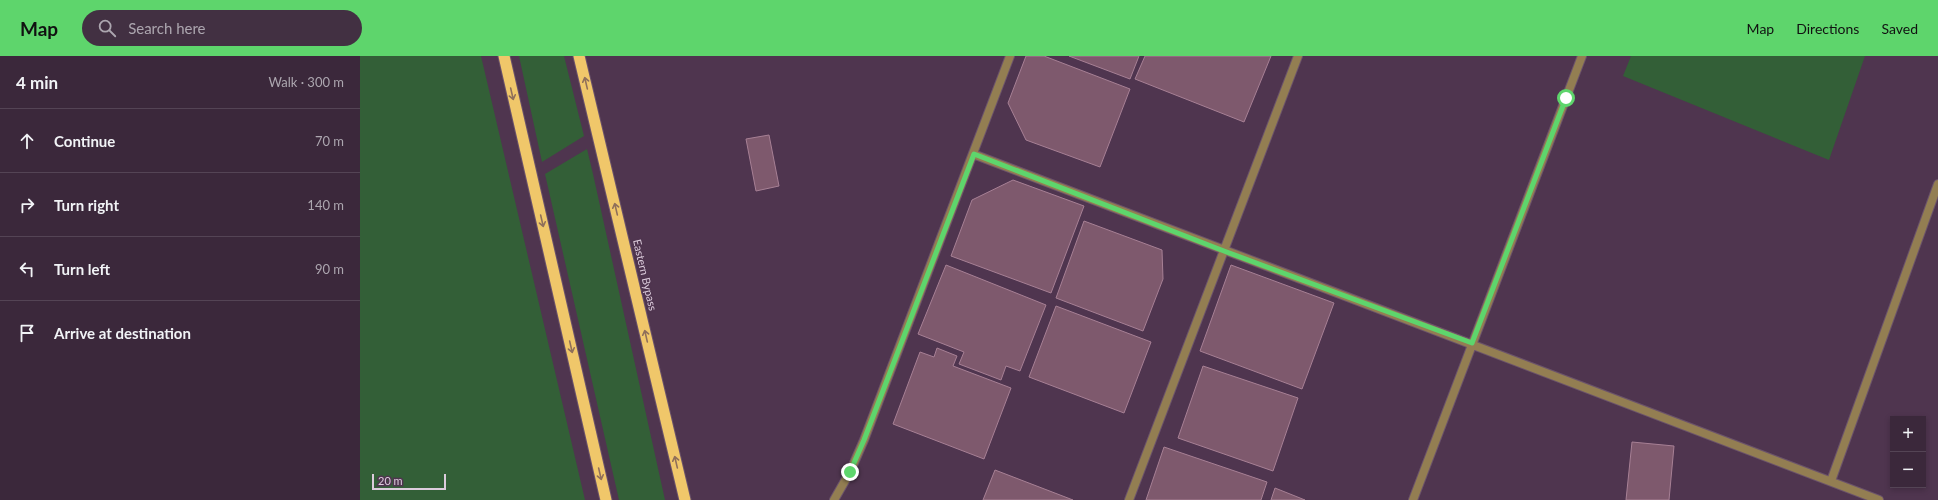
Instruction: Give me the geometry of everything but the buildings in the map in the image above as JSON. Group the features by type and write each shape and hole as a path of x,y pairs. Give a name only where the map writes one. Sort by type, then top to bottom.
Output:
{"highway":[{"path":"504,56 606,500"},
{"name":"Eastern Bypass","path":"580,56 685,500"}],"street":[{"path":"834,500 850,472 864,440 1010,56"},
{"path":"1129,500 1298,56"},
{"path":"1413,500 1582,56"},
{"path":"974,154 1224,251 1472,343 1879,500"},
{"path":"1831,481 1938,184"}],"green space":[{"path":"360,56 481,56 585,500 360,500"},
{"path":"519,56 564,56 584,136 542,162"},
{"path":"1631,56 1865,56 1829,160 1623,76"},
{"path":"587,149 665,500 619,500 545,174"}],"route":[{"path":"850,472 864,440 974,154 1224,251 1472,343 1566,98"}]}
